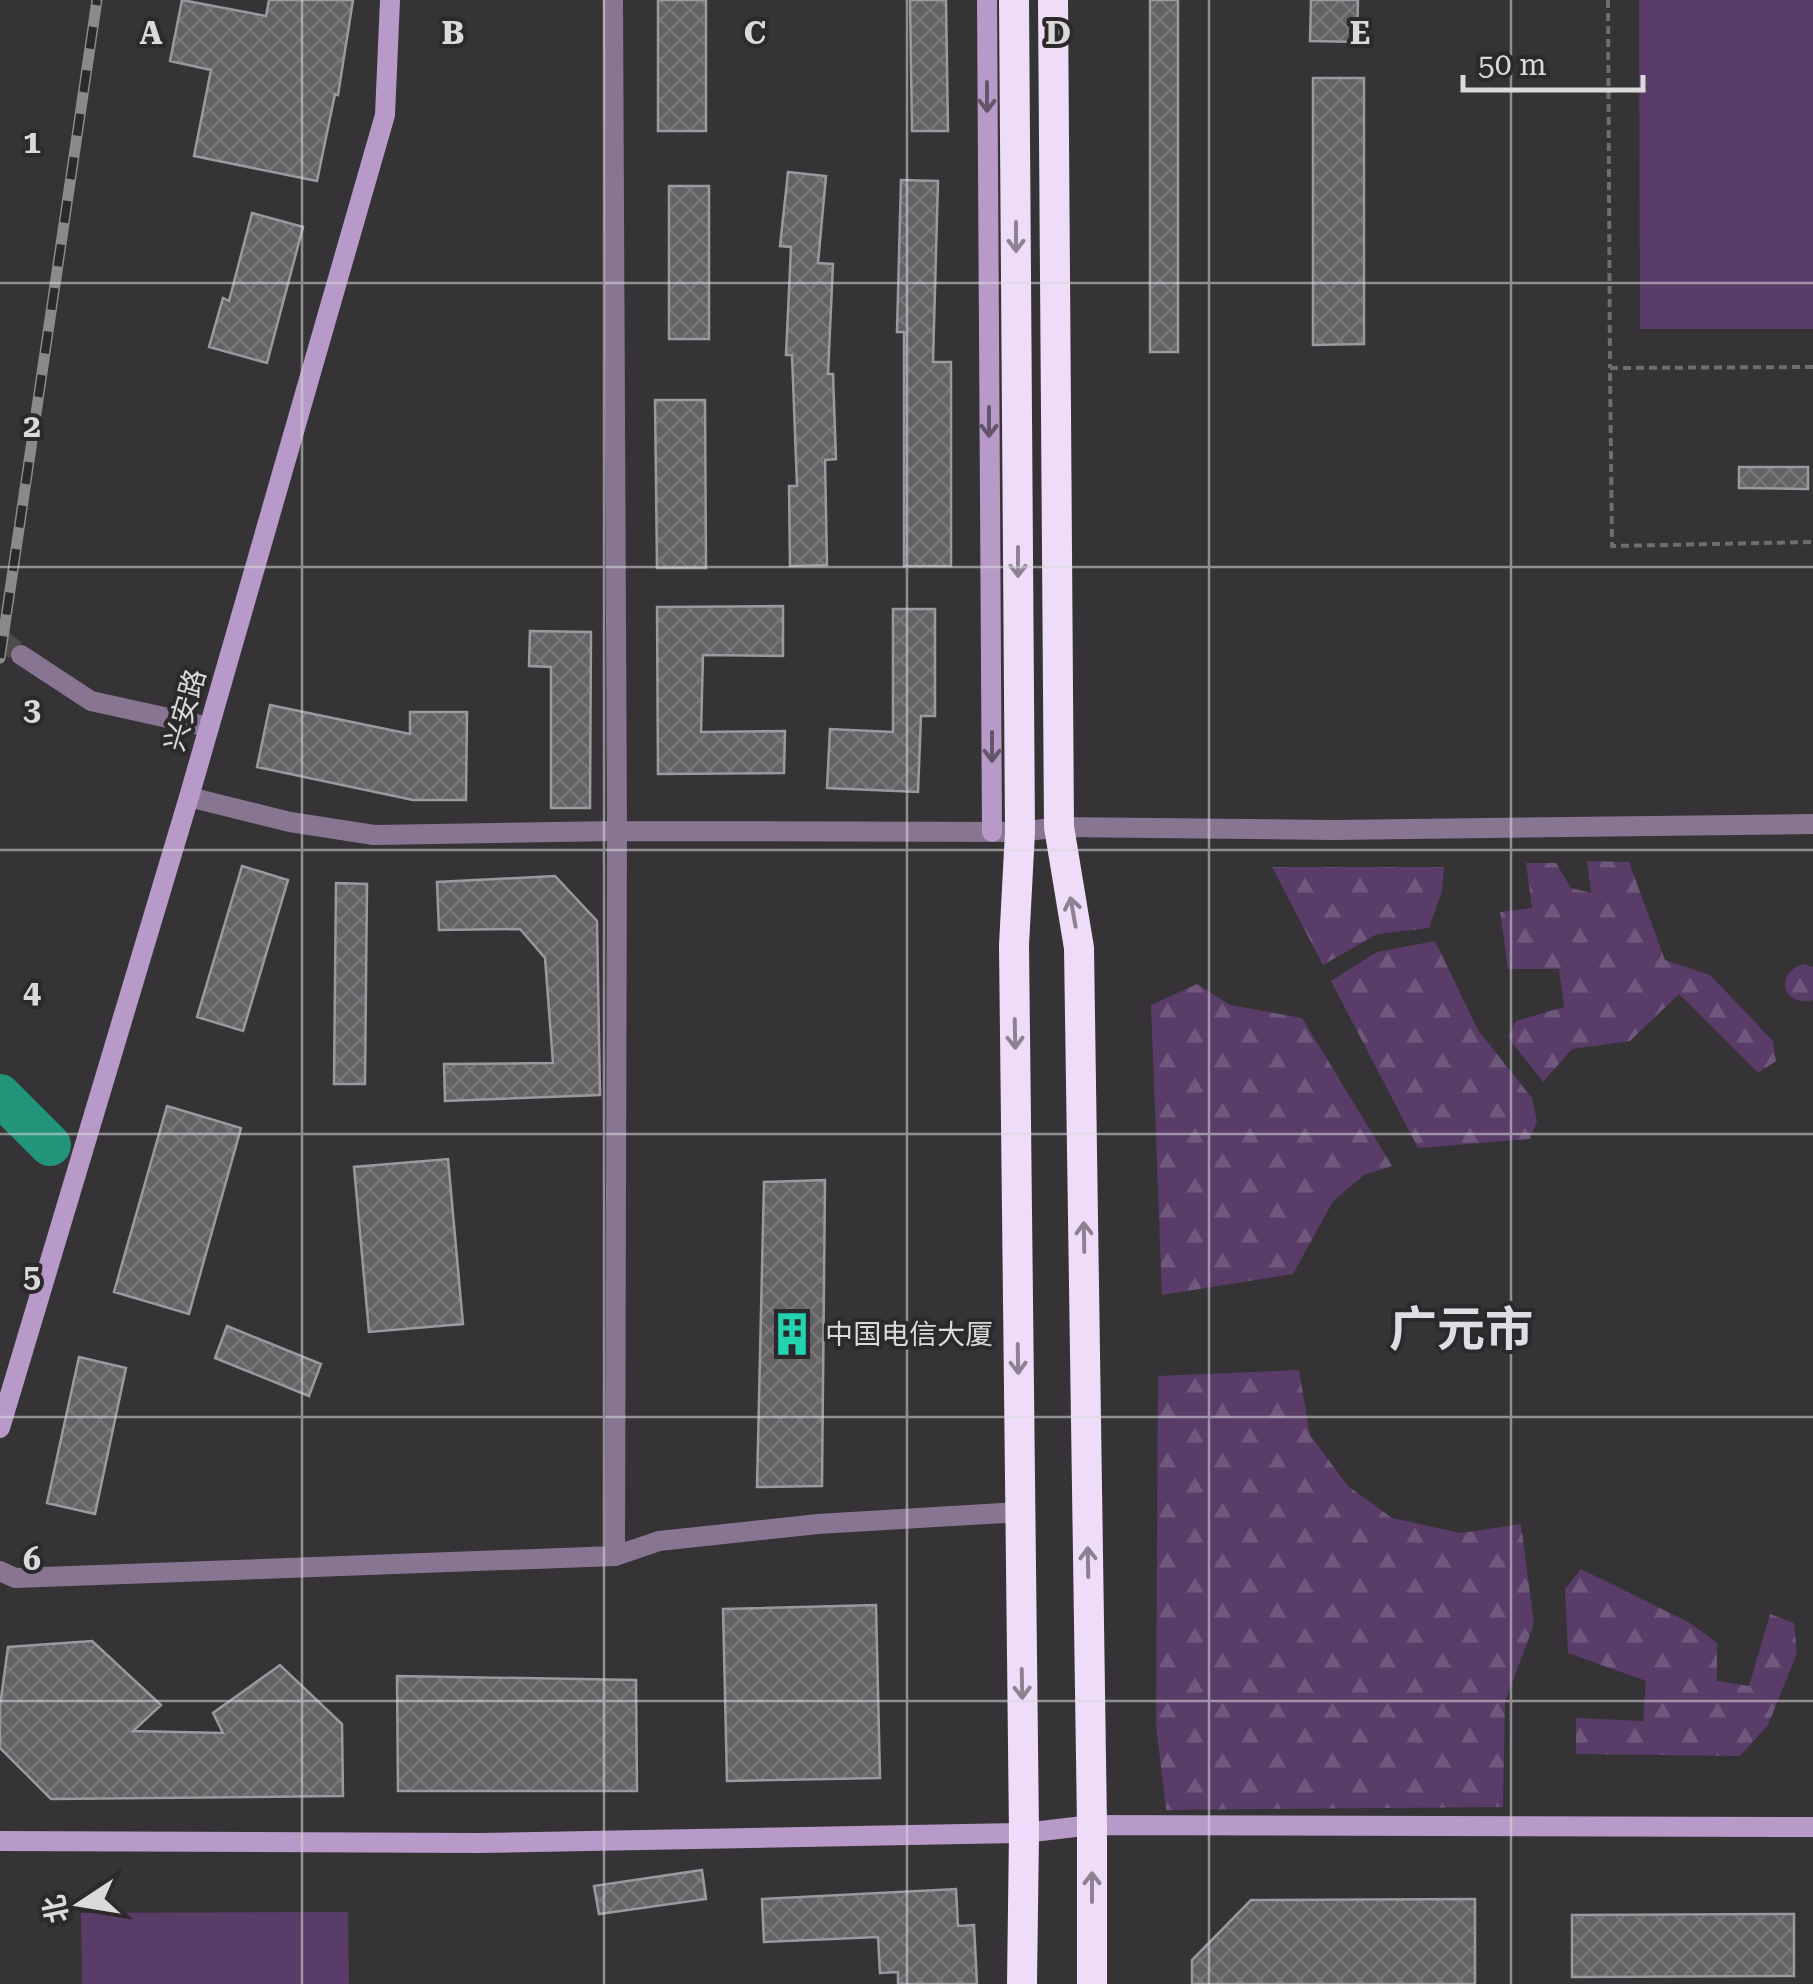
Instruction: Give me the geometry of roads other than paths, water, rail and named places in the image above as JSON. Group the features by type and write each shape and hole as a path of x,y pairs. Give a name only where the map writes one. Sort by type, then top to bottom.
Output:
{"highway":[{"path":"1014,0 1006,832 1014,945 1024,1833 1022,1984"},
{"path":"1053,0 1059,828 1079,948 1092,1984"}],"street":[{"name":"兴安路","path":"0,1428 189,797 385,114 390,0"},
{"path":"612,0 618,831 615,1556"},
{"path":"986,0 1006,832"},
{"path":"21,655 92,701 209,727"},
{"path":"189,797 290,822 374,835 1813,824"},
{"path":"0,1571 15,1578 615,1556 659,1542 798,1526 1020,1512"},
{"path":"0,1841 478,1843 1024,1833 1092,1825 1813,1828"}],"waterway":[{"path":"0,1095 50,1145"}],"tunnel":[{"path":"0,638 21,655"}],"railway":[{"path":"0,658 97,0"}],"place":[{"name":"中国电信大厦","path":"792,1334"}],"district":[{"name":"广元市","path":"1461,1330"}]}
